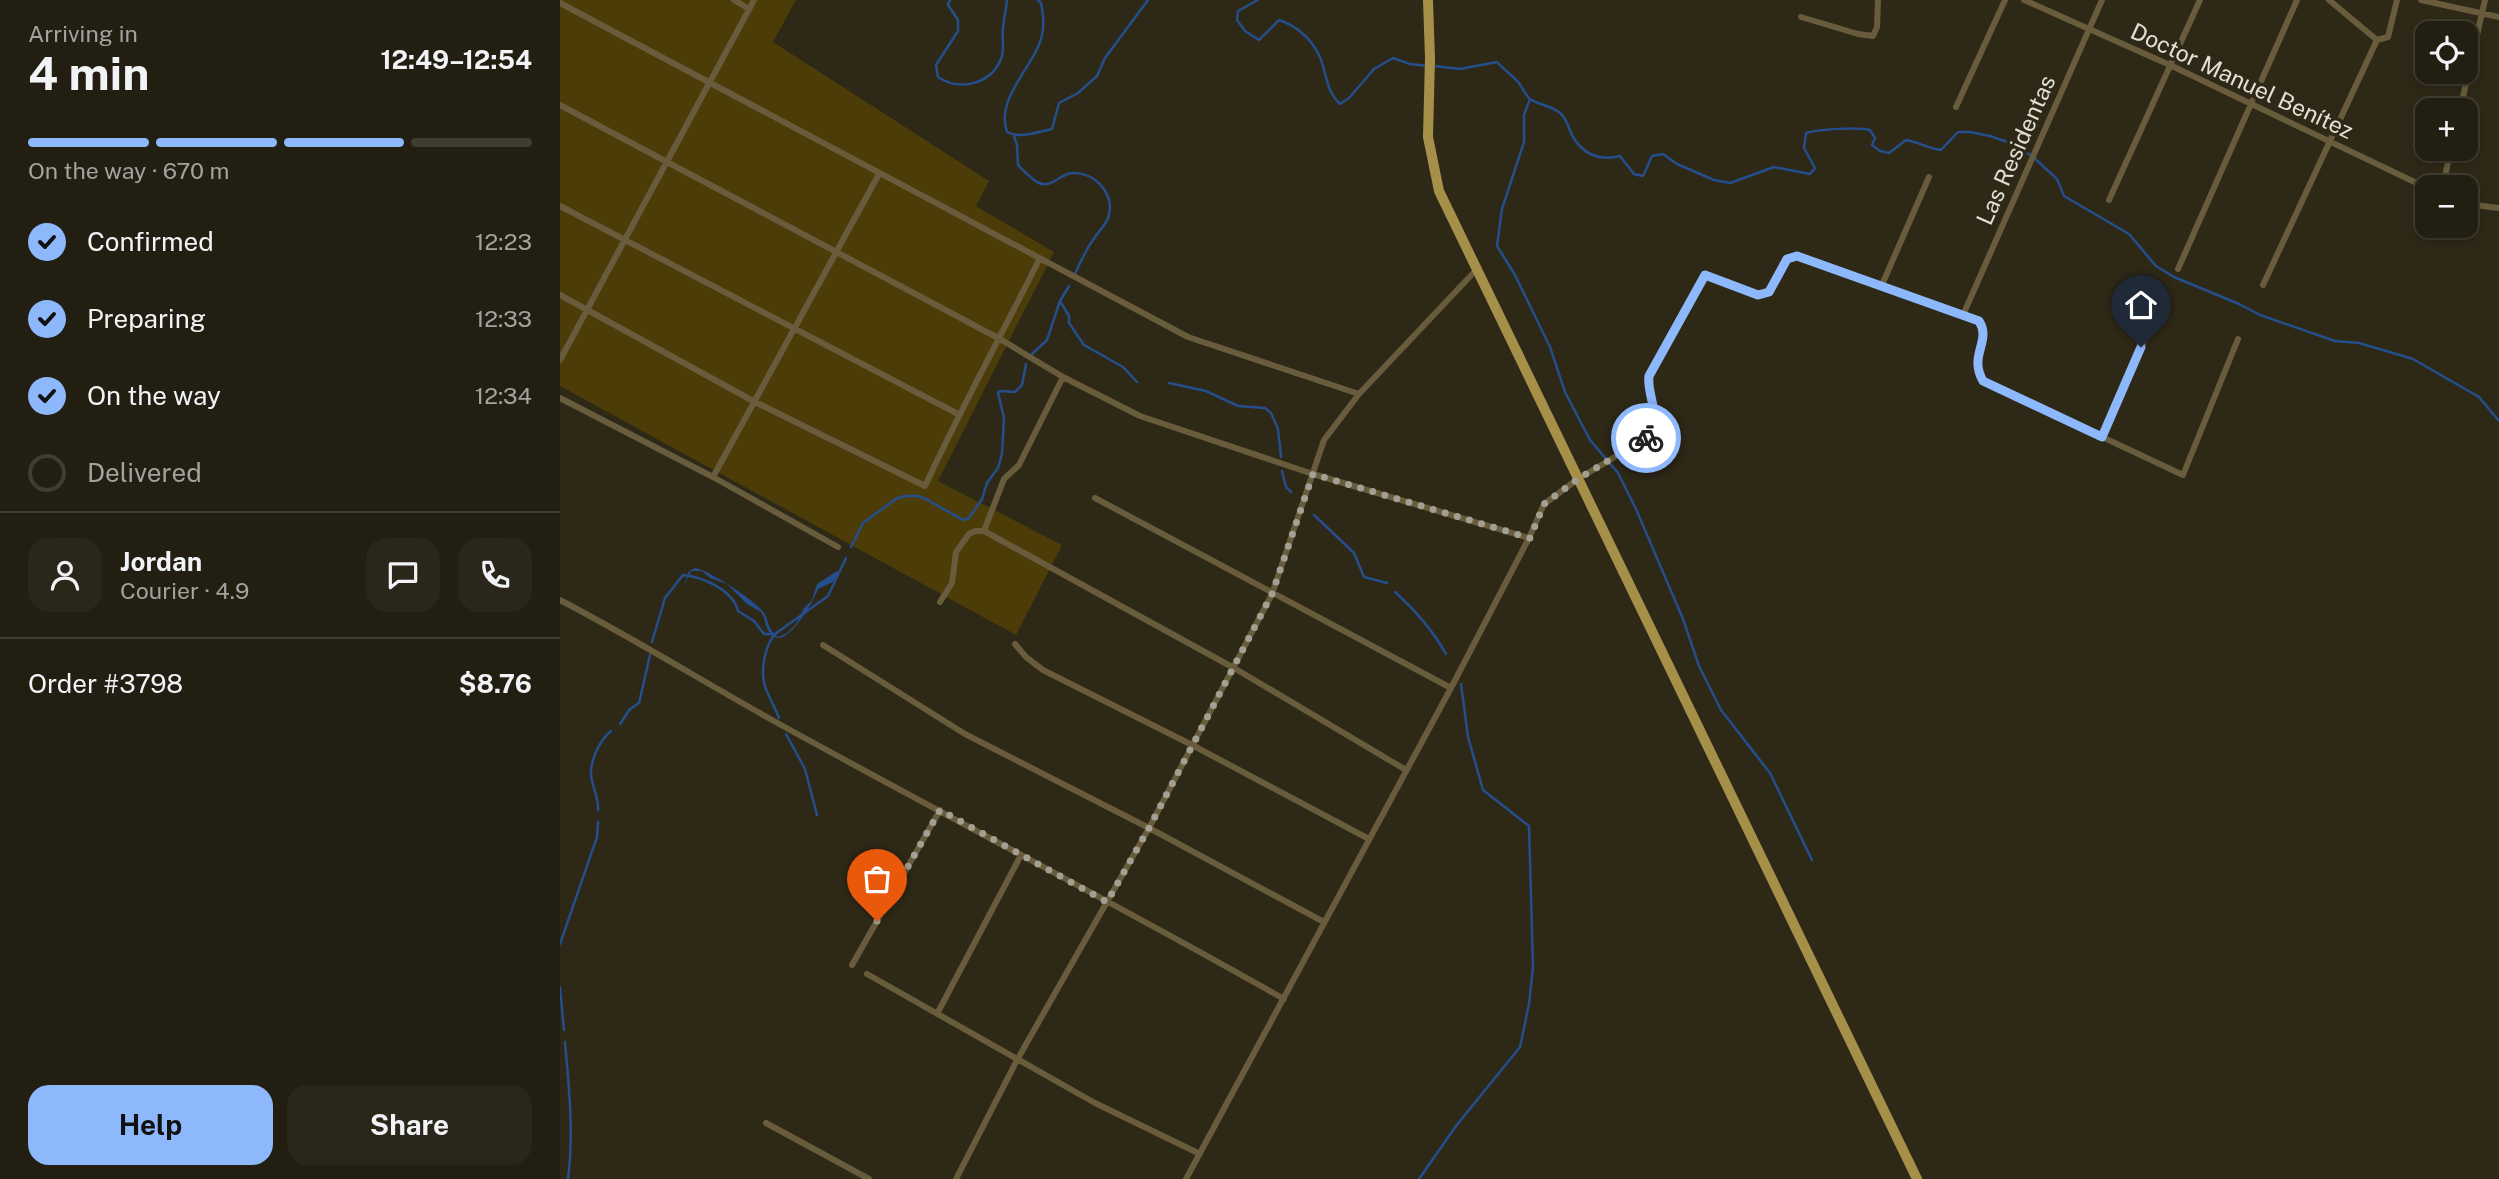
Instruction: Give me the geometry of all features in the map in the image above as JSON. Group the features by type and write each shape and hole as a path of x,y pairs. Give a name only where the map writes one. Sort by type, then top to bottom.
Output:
{"main road":[{"path":"1428,0 1428,137 1436,178 1451,220 1478,268 1917,1179"}],"street":[{"path":"734,0 749,9"},
{"path":"560,360 754,0"},
{"path":"1801,17 1873,36 1877,27 1878,0"},
{"path":"1956,107 2005,0"},
{"name":"Doctor Manuel Benítez","path":"2024,0 2172,66 2415,182"},
{"name":"Las Residentas","path":"1963,315 2102,0"},
{"path":"2109,200 2200,0"},
{"path":"2178,269 2297,0"},
{"path":"2329,0 2377,40"},
{"path":"2377,40 2388,37 2397,0"},
{"path":"2421,0 2499,17"},
{"path":"2463,98 2485,0"},
{"path":"560,3 1188,337 1359,394"},
{"path":"2263,285 2377,40"},
{"path":"560,105 1140,416 1313,474 1530,538"},
{"path":"713,477 879,174"},
{"path":"1881,287 1929,177"},
{"path":"2478,205 2499,208"},
{"path":"560,206 958,414"},
{"path":"1186,1179 1451,688 1530,538 1544,504 1578,479 1653,434 1656,427 1648,385 1649,376 1705,275 1758,295 1769,292 1787,259 1797,256 1979,321 1984,335 1978,354 1977,370 1983,381 2183,475 2238,339"},
{"path":"560,295 755,402 925,486 958,414 1000,339 1039,260"},
{"path":"956,1179 1017,1060 1149,828 1272,594 1324,440 1359,394 1478,268"},
{"path":"2102,437 2161,302"},
{"path":"984,531 1004,479 1019,465 1063,377"},
{"path":"560,398 713,477 838,547"},
{"path":"1095,498 1451,688"},
{"path":"940,602 952,583 956,552 969,534 984,531 1234,668 1406,770"},
{"path":"560,600 630,636 780,724 1284,999"},
{"path":"1015,644 1042,670 1192,745 1369,839"},
{"path":"823,645 965,734 1324,922"},
{"path":"852,965 940,810"},
{"path":"937,1014 1021,855"},
{"path":"867,974 1017,1060 1200,1154"},
{"path":"766,1123 869,1179"}],"shaded area":[{"path":"560,0 796,0 773,42 989,181 976,206 1054,252 938,481 1062,545 1016,635 560,386"}],"water":[{"path":"695,568 701,570 721,580 743,594 753,602 765,614 771,629 778,637 796,624 804,608 812,600 817,584 839,572 833,582 818,589 806,612 793,629 786,635 779,638 768,631 761,612 747,604 727,584 710,578 702,571 691,571 683,588 689,571"}],"waterway":[{"path":"950,0 948,5 958,20 958,31 936,65 938,77 956,84 975,83 984,79 998,66 1003,53 1007,0"},
{"path":"1038,0 1041,3 1043,20 1040,41 1014,88 1006,110 1007,132 1017,135 1052,129 1059,103 1078,93 1097,76 1105,58 1148,0"},
{"path":"1258,0 1238,11 1237,20 1245,31 1259,40 1279,20 1297,29 1316,49 1332,93 1340,104 1349,98 1374,69 1393,58 1428,66"},
{"path":"1434,66 1460,69 1497,62 1517,81 1530,99 1553,108 1563,116 1573,137 1587,152 1606,158 1620,156 1634,174 1643,176 1652,156 1663,154 1677,164 1714,180 1730,183 1774,167 1810,174 1815,168 1804,148 1806,133 1820,130 1870,130 1875,138 1872,145 1889,153 1906,140 1941,150 1958,132 1990,136 2010,143 2032,156 2057,179 2064,196 2129,234 2156,266 2174,277 2260,315 2335,341 2359,343 2413,359 2479,397 2499,421"},
{"path":"1530,99 1524,115 1524,142 1502,209 1497,246 1515,275 1550,347 1565,392 1590,440 1618,473 1636,509 1683,619 1699,666 1721,710 1770,773 1812,860"},
{"path":"1014,136 1018,165 1036,182 1048,184 1069,173 1082,174 1097,181 1107,194 1110,209 1108,218 1075,274"},
{"path":"1031,355 1047,340 1060,301 1069,286"},
{"path":"1060,301 1069,316 1069,323 1084,345 1123,367 1137,382"},
{"path":"851,547 863,523 904,496 918,496 963,520 969,518 998,468 1002,454 1004,418 998,393 1015,392 1022,385 1026,364"},
{"path":"1169,383 1206,391 1238,406 1265,408 1271,413 1278,429 1281,457"},
{"path":"1282,471 1286,487 1291,492"},
{"path":"1314,515 1354,553 1364,577 1387,583"},
{"path":"652,642 665,598 683,575 724,591 738,611 754,621 764,634 775,634 828,596 846,558"},
{"path":"1395,592 1423,621 1446,654"},
{"path":"774,635 766,652 763,673 766,690 779,718"},
{"path":"620,724 630,709 639,703 650,655"},
{"path":"1419,1179 1456,1126 1520,1047 1533,967 1529,826 1483,790 1468,737 1461,684"},
{"path":"598,810 591,776 592,766 600,744 611,731"},
{"path":"786,734 805,769 817,815"},
{"path":"560,944 597,837 598,822"},
{"path":"560,987 564,1030"},
{"path":"565,1042 571,1128 568,1179"}],"way so far":[{"path":"877,921 940,810 1107,902 1272,594 1313,474 1530,538 1544,504 1578,479 1646,438"}],"route":[{"path":"1646,438 1653,434 1656,427 1648,385 1649,376 1705,275 1758,295 1769,292 1787,259 1797,256 1979,321 1984,335 1978,354 1977,370 1983,381 2102,437 2141,347"}]}
